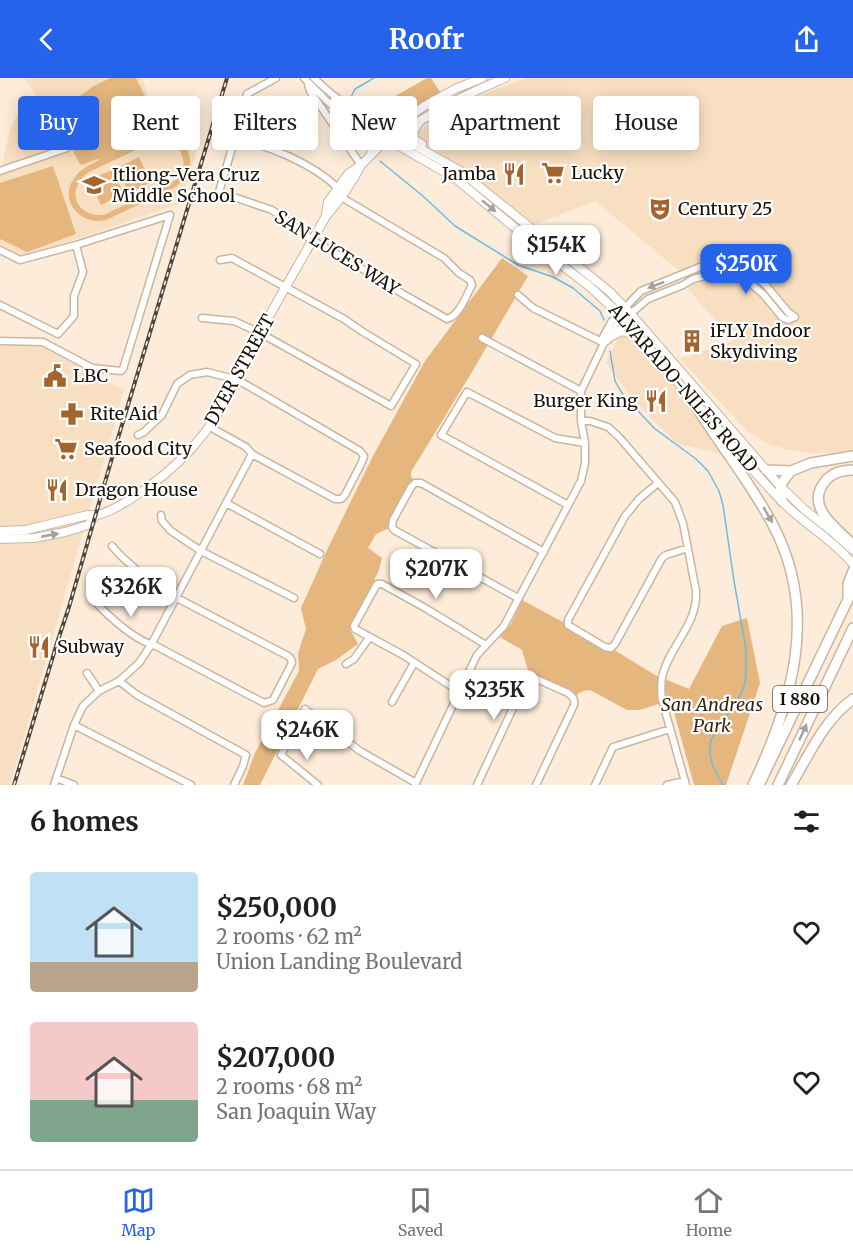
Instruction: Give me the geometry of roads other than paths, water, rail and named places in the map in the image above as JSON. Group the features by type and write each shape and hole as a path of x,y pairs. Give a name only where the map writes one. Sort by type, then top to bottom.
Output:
{"highway":[{"path":"687,393 773,525 786,555 795,588 798,624 794,670 780,719 753,785"},
{"path":"766,470 792,471 811,463 853,456"},
{"path":"848,541 827,520 821,510 819,498 828,478 843,471 853,470"},
{"path":"782,501 780,486 792,471"},
{"path":"848,598 848,584 853,571"},
{"name":"I 880","path":"759,785 853,589"},
{"name":"I 880","path":"765,785 842,625 841,613"},
{"name":"I 880","path":"778,785 853,628"},
{"path":"791,785 829,722 841,708 853,699"}],"main road":[{"path":"417,111 455,89 482,78"},
{"name":"DYER STREET","path":"417,123 466,94 505,78"},
{"path":"422,119 414,132 415,140 436,153 442,160"},
{"name":"ALVARADO-NILES ROAD","path":"417,146 460,171 610,292 780,486 804,510 848,541 853,550"},
{"path":"371,155 372,150"},
{"name":"DYER STREET","path":"0,531 26,530 95,516 122,504 144,491 164,475 200,441 238,380 260,333 326,216 362,165 376,150"},
{"name":"ALVARADO-NILES ROAD","path":"405,150 455,178 607,301 782,501 840,550 853,564"},
{"name":"DYER STREET","path":"326,216 328,202 348,174 362,165"},
{"path":"607,340 622,331 636,335"},
{"name":"DYER STREET","path":"0,539 34,538 65,532 88,525 95,516"}],"street":[{"path":"246,96 247,93 276,78"},
{"path":"311,79 332,96"},
{"path":"311,79 330,104"},
{"path":"311,79 310,92 362,165"},
{"path":"0,171 61,150"},
{"name":"SAN LUCES WAY","path":"231,150 219,192 272,210 312,240 447,319 452,318 472,285 470,280 444,258 341,197"},
{"path":"273,150 305,165 338,188"},
{"path":"0,250 20,260 170,215 125,367 121,371 92,368 43,342 0,342"},
{"path":"53,348 58,334 74,316 74,296 83,272 76,245"},
{"path":"202,318 234,321 260,333 391,406 416,364 344,319 232,258 220,260"},
{"path":"607,340 603,337 612,321 628,311 648,299 693,279 713,274 735,277 749,282 760,290 782,317 788,320 795,317 757,278 742,270 723,266 700,267 641,291 628,311"},
{"path":"518,295 533,308 607,340"},
{"path":"0,305 58,334"},
{"path":"482,338 581,391"},
{"path":"318,785 281,755 305,709 360,751 416,784 477,655 504,626 581,481 585,463 585,443 581,421 581,391 607,340"},
{"path":"138,435 162,415 177,384 190,375 207,372 238,380 360,451 364,456 345,495 341,499 335,499 252,454 246,447 210,427"},
{"path":"568,505 441,435 467,392 555,438 585,443"},
{"path":"581,421 590,420 608,427 619,437 675,502 683,523 697,600 690,623 668,661 662,680 662,700 686,783 667,785"},
{"path":"54,785 74,725 83,706 99,691 119,681 139,663 151,645 252,454"},
{"path":"518,598 394,530 393,520 411,487 415,483 421,483 544,552"},
{"path":"658,483 639,499 625,516 568,620 568,625 610,648 615,644 662,558 688,548"},
{"path":"226,503 320,554"},
{"path":"161,515 162,521 171,531 201,551 294,598"},
{"path":"99,606 127,631 264,703 273,700 292,663 288,656 149,581 112,546"},
{"path":"460,692 403,655 355,629 354,626 377,584 382,584 427,609 486,645"},
{"path":"346,664 354,659 369,638"},
{"path":"392,702 414,663"},
{"path":"87,673 99,691"},
{"path":"477,785 527,678 530,677 568,693 574,700 574,705 536,785"},
{"path":"119,681 137,695 246,755 234,785"},
{"path":"74,725 191,785"},
{"path":"595,785 613,747 670,729"},
{"path":"56,778 74,785"}],"waterway":[{"path":"352,96 355,89 374,78"},
{"path":"380,161 455,226 518,265 553,277 573,288 600,311 604,320"},
{"path":"610,351 615,381 623,395 654,428 696,459 708,471 719,491 723,505 746,649 745,683 741,694 711,740 711,758 723,785"}],"railway":[{"path":"14,785 227,78"}],"place":[{"name":"Lucky","path":"553,173"},
{"name":"Jamba","path":"514,174"},
{"name":"Itliong-Vera Cruz Middle School","path":"94,185"},
{"name":"Century 25","path":"660,209"},
{"name":"iFLY Indoor Skydiving","path":"692,341"},
{"name":"LBC","path":"55,376"},
{"name":"Burger King","path":"656,401"},
{"name":"Rite Aid","path":"72,414"},
{"name":"Seafood City","path":"66,449"},
{"name":"Dragon House","path":"57,490"},
{"name":"Subway","path":"39,647"}],"park label":[{"name":"San Andreas Park","path":"712,715"}]}
